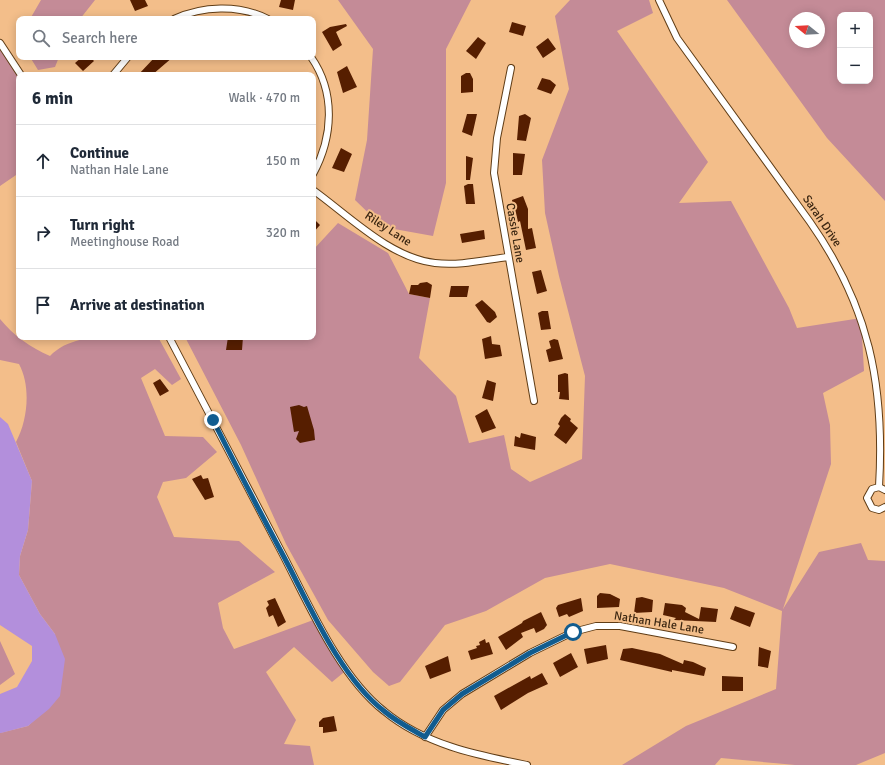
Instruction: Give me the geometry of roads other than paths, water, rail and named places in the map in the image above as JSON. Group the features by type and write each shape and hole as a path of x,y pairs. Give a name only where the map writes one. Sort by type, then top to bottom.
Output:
{"street":[{"name":"Sarah Drive","path":"659,0 677,38 810,222 839,267 855,300 867,335 877,378 884,425 882,489 869,491 867,502 875,510 885,507"},
{"path":"183,16 201,10 227,8 260,16"},
{"path":"0,43 19,72"},
{"path":"116,72 126,60"},
{"path":"313,60 325,84 329,110 326,143 316,167"},
{"name":"Cassie Lane","path":"511,68 497,138 494,162 496,189 534,401"},
{"name":"Riley Lane","path":"316,192 375,237 408,256 426,262 454,264 508,257"},
{"path":"171,340 318,622 337,654 358,684 376,704 398,722 425,737 481,756 527,765"},
{"name":"Nathan Hale Lane","path":"425,737 443,710 470,688 562,636 578,630 596,626 620,626 733,647"}]}
